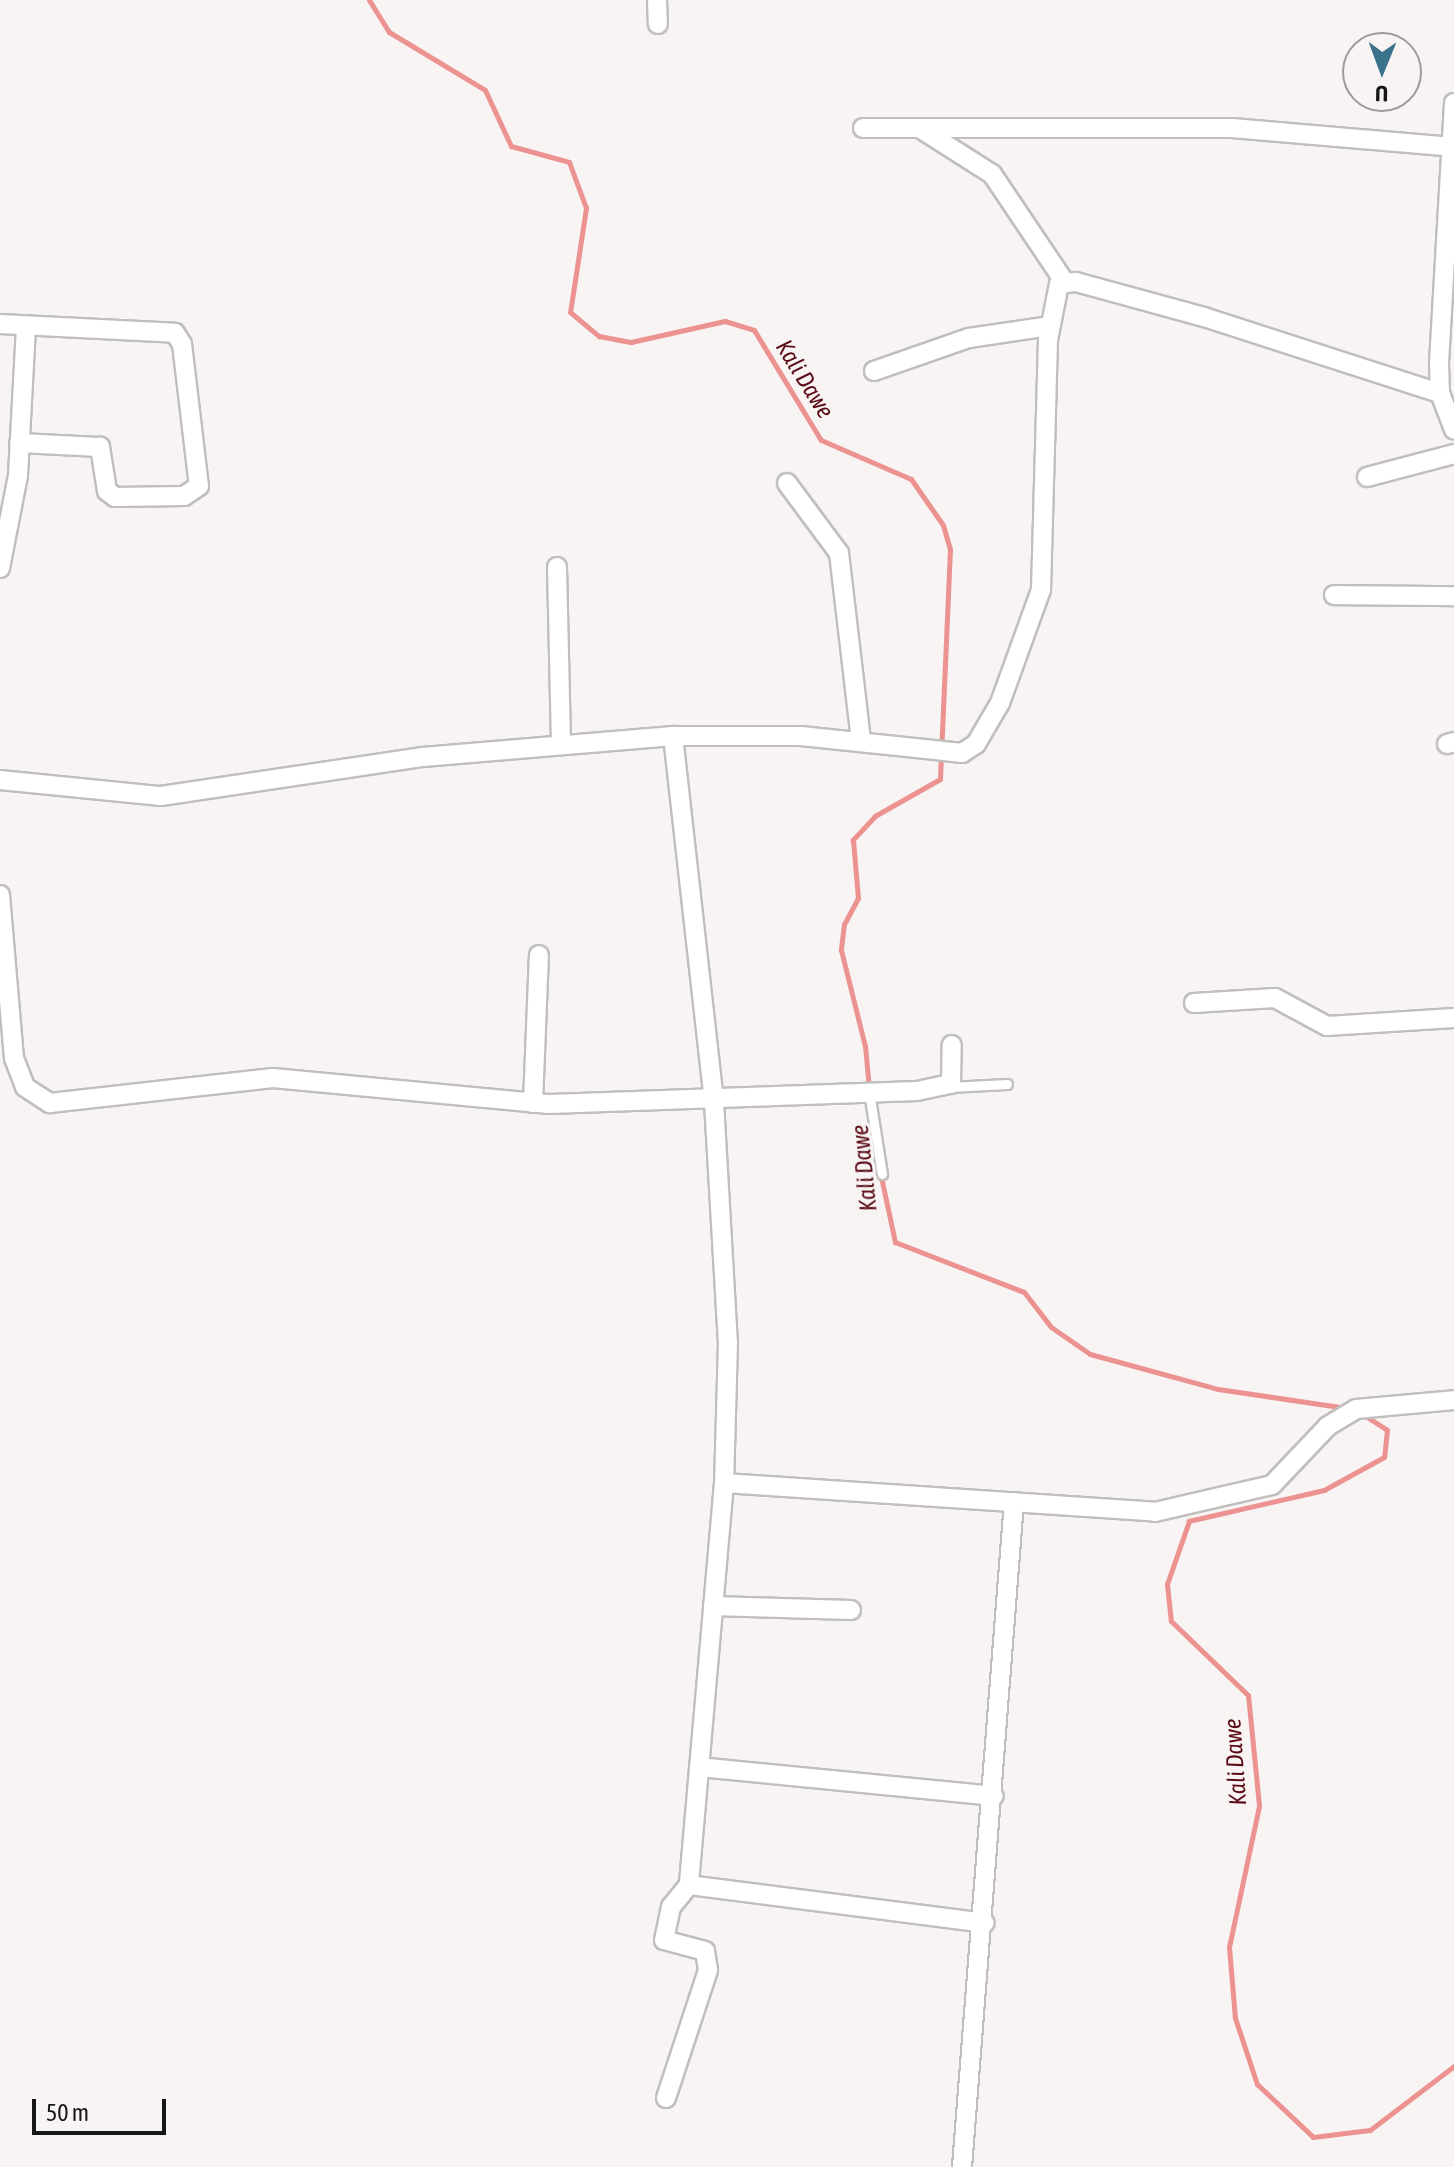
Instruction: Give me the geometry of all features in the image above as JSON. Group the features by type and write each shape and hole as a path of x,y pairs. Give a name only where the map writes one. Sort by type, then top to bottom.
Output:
{"street":[{"path":"657,0 658,24"},
{"path":"1454,103 1440,393 1454,428"},
{"path":"863,128 1232,128 1452,147"},
{"path":"920,128 992,174 1064,281 1204,317 1440,393"},
{"path":"0,780 161,796 561,744 673,736 861,741 952,755 976,744 1000,703 1041,590 1049,326 1055,288 1064,281"},
{"path":"0,324 178,336 199,486 192,495 115,497 107,491 100,447 13,450"},
{"path":"874,371 969,338 1049,326"},
{"path":"0,568 12,530 13,450 26,328"},
{"path":"1367,477 1454,454"},
{"path":"787,483 839,553 861,741"},
{"path":"557,567 561,744"},
{"path":"1334,595 1454,596"},
{"path":"666,2098 672,2064 689,2040 708,1970 705,1951 664,1940 671,1907 689,1885 724,1483 727,1282 714,1102 673,736"},
{"path":"0,895 14,1058 25,1087 50,1103 273,1078 533,1103 714,1102 946,1088 953,1078 952,1045"},
{"path":"533,1103 539,955"},
{"path":"1194,1003 1275,998 1327,1026 1454,1018"},
{"path":"724,1483 1014,1502 1124,1514 1186,1508 1272,1485 1328,1426 1356,1409 1454,1400"},
{"path":"962,2167 985,1923 1014,1502"},
{"path":"713,1606 851,1610"},
{"path":"699,1767 994,1796"},
{"path":"689,1885 985,1923"}],"lane":[{"path":"946,1088 1007,1084"},
{"path":"869,1092 882,1174"}],"waterway":[{"name":"Kali Dawe","path":"369,0 389,32 485,90 511,146 569,162 586,208 570,312 599,336 631,342 725,321 754,330 821,440 911,479 943,525 950,549 940,779 875,816 853,840 858,898 844,924 841,950 865,1046 869,1088"},
{"name":"Kali Dawe","path":"880,1172 895,1242 1024,1292 1051,1327 1090,1354 1218,1389 1347,1408"},
{"name":"Kali Dawe","path":"1364,1415 1387,1430 1384,1457 1324,1490 1189,1521 1167,1584 1171,1621 1248,1695 1259,1806 1229,1947 1235,2018 1257,2084 1313,2137 1370,2130 1454,2066"}]}
